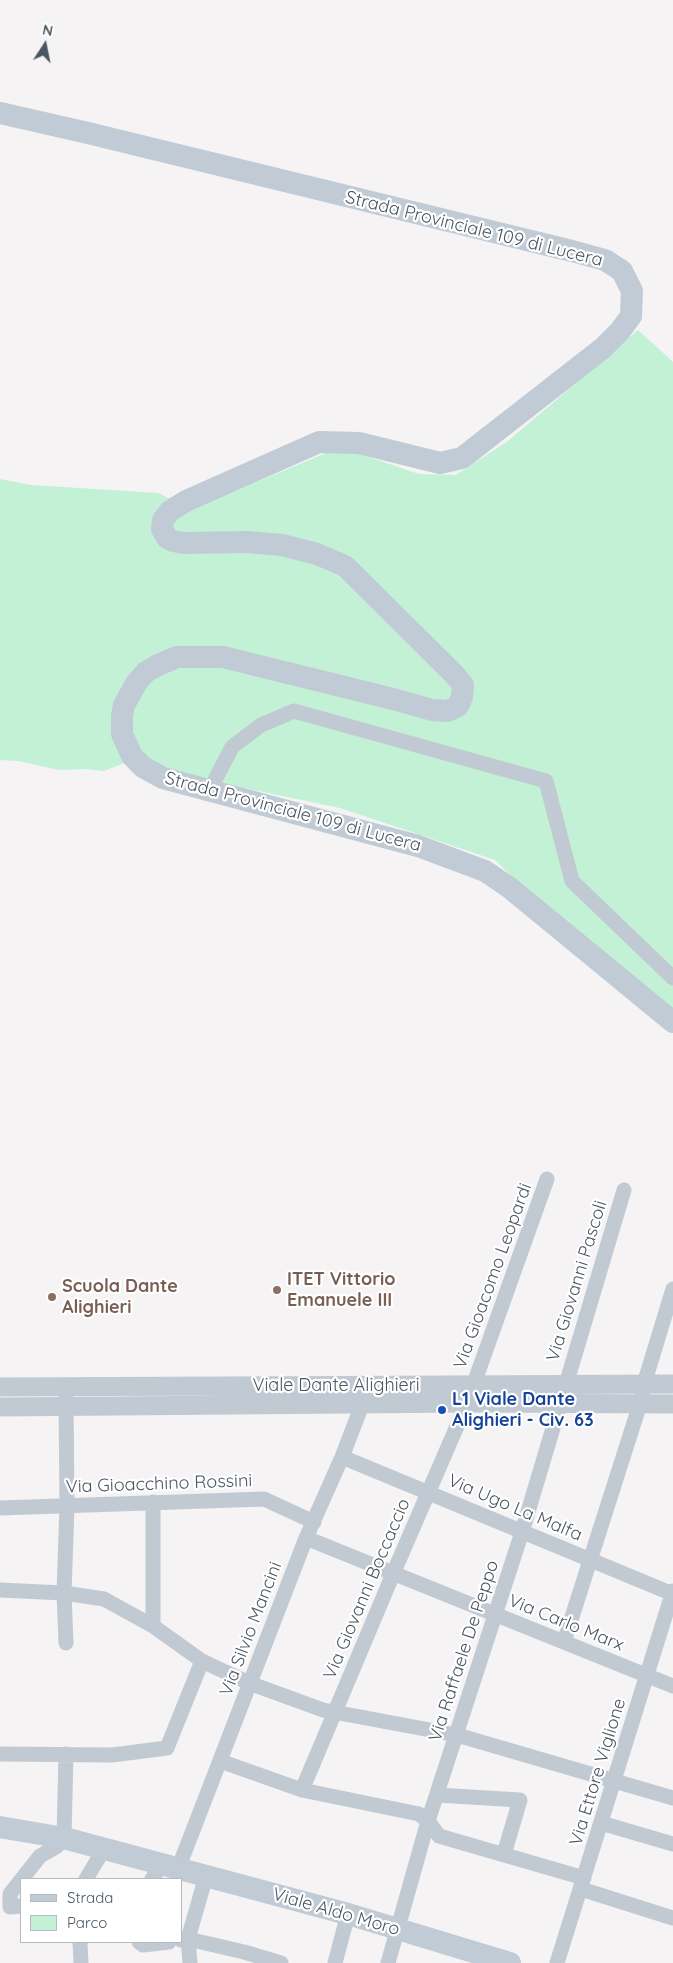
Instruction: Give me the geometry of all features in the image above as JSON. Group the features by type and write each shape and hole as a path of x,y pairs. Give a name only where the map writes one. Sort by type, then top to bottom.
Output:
{"main road":[{"name":"Strada Provinciale 109 di Lucera","path":"0,113 605,260 622,271 632,291 631,316 603,348 462,458 440,463 360,443 319,442 186,501 170,511 163,520 162,529 167,538 173,541 184,543 246,542 282,545 317,554 345,566 463,684 462,697 458,706 448,711 432,710 223,657 178,657 146,672 137,682 124,705 122,734 127,747 143,767 162,778 418,846 485,871 510,888 673,1022"},
{"name":"Viale Aldo Moro","path":"0,1827 56,1836 104,1849 164,1871 206,1876 348,1914 510,1963"}],"street":[{"path":"213,792 215,780 232,747 261,725 294,712 546,781 572,881 673,978"},
{"name":"Via Gioacomo Leopardi","path":"467,1403 547,1179"},
{"name":"Via Giovanni Pascoli","path":"566,1384 624,1190"},
{"path":"564,1642 640,1404 644,1384 673,1289"},
{"name":"Via Raffaele De Peppo","path":"388,1963 428,1821 496,1615 566,1384"},
{"name":"Viale Dante Alighieri","path":"0,1387 673,1384"},
{"path":"66,1388 67,1506 64,1592 66,1643"},
{"name":"Viale Dante Alighieri","path":"0,1407 467,1403 673,1404"},
{"name":"Via Giovanni Boccaccio","path":"302,1790 467,1403"},
{"name":"Via Silvio Mancini","path":"164,1871 220,1761 306,1538 342,1457 362,1405"},
{"name":"Via Ugo La Malfa","path":"342,1457 673,1593"},
{"name":"Via Gioacchino Rossini","path":"0,1508 264,1499 314,1522"},
{"path":"153,1502 153,1626"},
{"name":"Via Carlo Marx","path":"306,1538 673,1686"},
{"path":"0,1590 64,1592 104,1599 153,1626 202,1661 249,1683 335,1713 457,1735 614,1779 673,1798"},
{"name":"Via Ettore Viglione","path":"557,1963 673,1593"},
{"path":"0,1754 112,1755 167,1748 202,1661"},
{"path":"21,1878 40,1856 56,1847 66,1754"},
{"path":"220,1761 302,1790 419,1814 428,1821 439,1836 504,1854 673,1918"},
{"path":"437,1795 520,1800 504,1854"},
{"path":"601,1823 673,1844"},
{"path":"0,1892 56,1836"},
{"path":"87,1878 104,1849"},
{"path":"190,1963 185,1940 206,1876"},
{"path":"16,1907 10,1894 20,1880"},
{"path":"335,1963 348,1914"},
{"path":"185,1940 244,1952 281,1963"},
{"path":"80,1943 82,1963"},
{"path":"140,1943 143,1945 160,1943"}],"green space":[{"path":"638,330 673,362 673,1012 543,907 495,860 340,808 186,776 140,757 104,771 85,769 59,770 18,761 0,760 0,479 31,485 158,493 192,509 326,453 354,452 419,474 456,475 508,441"}],"place":[{"name":"ITET Vittorio Emanuele III","path":"277,1290"},
{"name":"Scuola Dante Alighieri","path":"52,1297"},
{"name":"L1 Viale Dante Alighieri - Civ. 63","path":"442,1410"}]}
